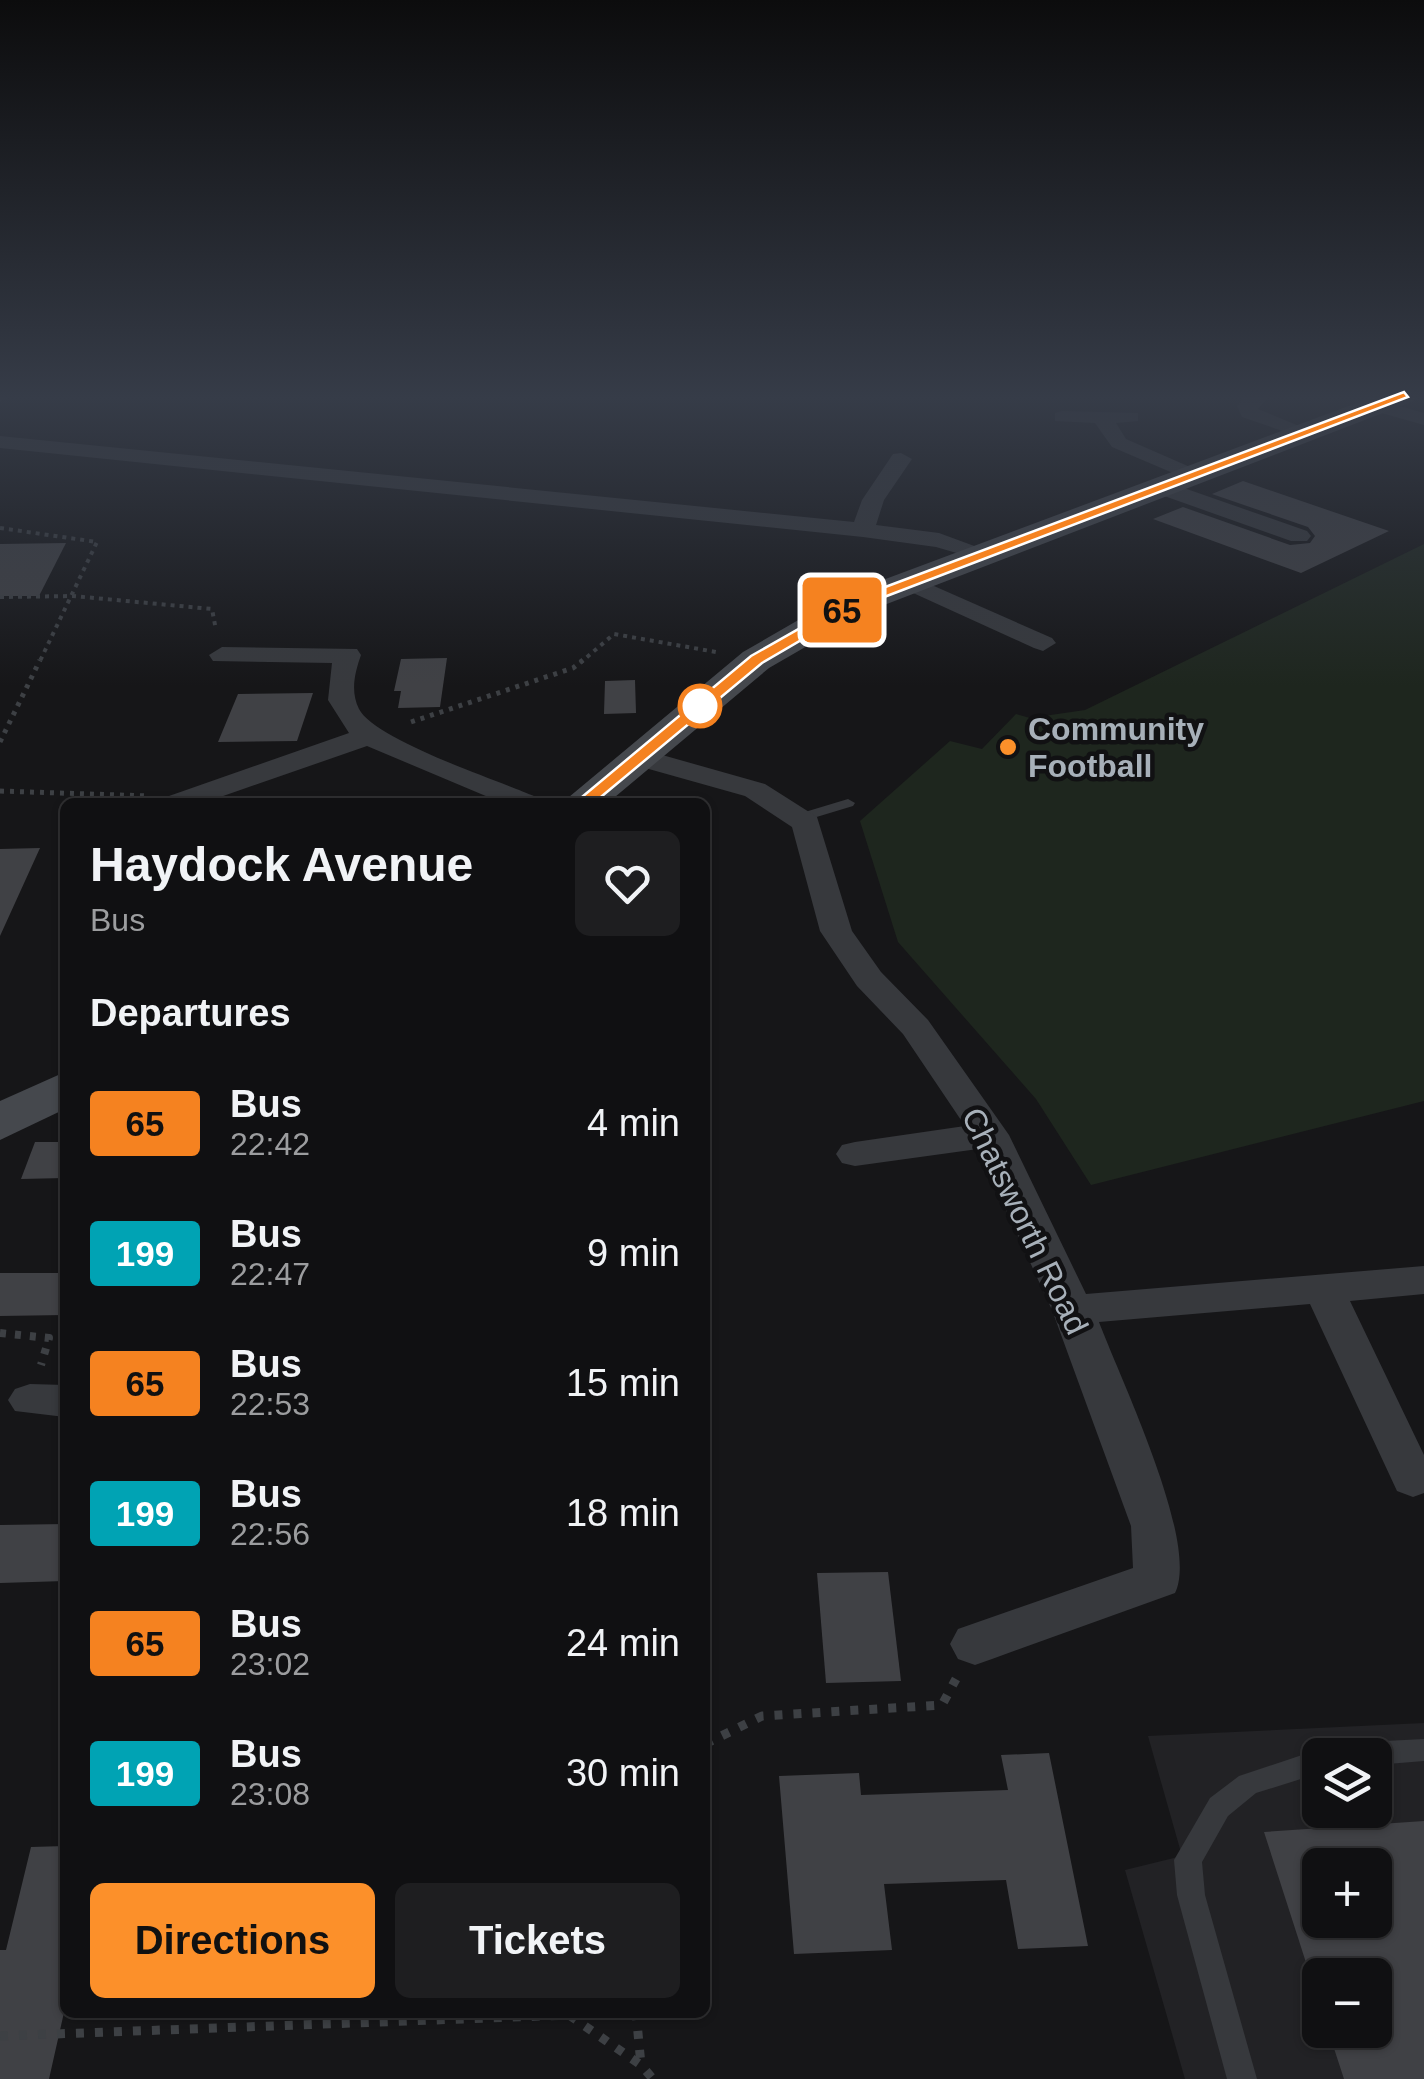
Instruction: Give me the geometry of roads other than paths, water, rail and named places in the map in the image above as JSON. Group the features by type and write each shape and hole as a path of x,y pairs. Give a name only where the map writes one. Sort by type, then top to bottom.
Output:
{"street":[{"path":"491,492 863,530 939,540 984,554"},
{"path":"863,530 878,492"},
{"path":"589,798 756,660 853,604 1149,492"},
{"path":"1176,492 1300,536"},
{"path":"909,582 1043,643"},
{"path":"222,655 348,655 338,692 347,718 368,736 515,798"},
{"path":"192,798 368,736"},
{"path":"641,758 755,790 800,818"},
{"name":"Chatsworth Road","path":"800,818 806,823 836,931 869,979 916,1027 990,1135 1073,1310 1154,1526 1158,1580 975,1644"},
{"path":"0,1124 60,1091"},
{"path":"855,1154 990,1135"},
{"path":"1073,1310 1424,1280"},
{"path":"1322,1288 1413,1478"}],"lane":[{"path":"800,818 848,803"},
{"path":"1392,1752 1424,1750"},
{"path":"1242,2079 1191,1895 1188,1860 1219,1807 1248,1784 1302,1768"}],"place":[{"name":"Community Football","path":"1008,747"}]}
